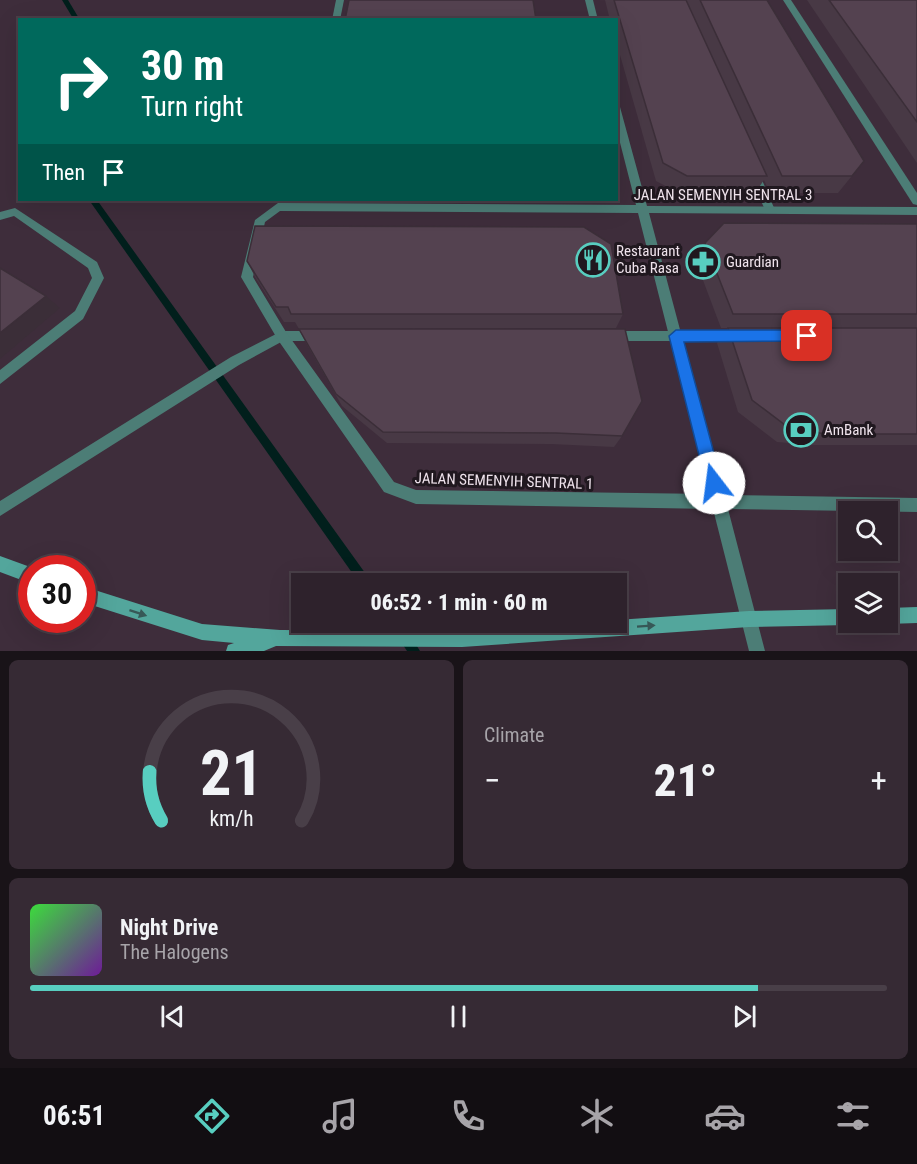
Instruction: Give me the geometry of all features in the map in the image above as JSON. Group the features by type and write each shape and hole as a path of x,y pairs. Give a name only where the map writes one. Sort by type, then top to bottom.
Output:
{"street":[{"path":"336,18 340,0"},
{"path":"589,0 594,18"},
{"path":"787,0 917,201"},
{"path":"618,115 757,651"},
{"path":"752,168 770,210"},
{"name":"JALAN SEMENYIH SENTRAL 3","path":"278,207 917,211"},
{"name":"JALAN SEMENYIH SENTRAL 1","path":"278,207 260,220 247,277 282,336 389,488 416,497 719,504 917,505"},
{"path":"0,216 15,212 93,264 98,278 79,315 0,378"},
{"path":"0,509 235,361 282,336 330,336"},
{"path":"604,336 756,336"},
{"path":"0,564 18,571"},
{"path":"96,598 202,632 280,638 462,639 749,619 838,617"},
{"path":"898,616 917,615"},
{"path":"234,651 280,638"}],"building":[{"path":"349,0 533,0 536,18 345,18"},
{"path":"614,0 686,0 767,176 687,176 663,163"},
{"path":"700,0 767,0 864,161 852,176 782,176"},
{"path":"829,0 917,0 917,122"},
{"path":"724,223 917,224 917,314 733,314 705,243"},
{"path":"255,226 584,227 611,244 623,314 291,314 288,307 276,307 247,261"},
{"path":"0,268 46,296 0,333"},
{"path":"728,328 917,328 917,434 832,434 793,431 752,400"},
{"path":"299,329 625,329 642,401 622,436 556,433 383,432 336,394"}],"waterway":[{"path":"65,0 76,18"},
{"path":"94,201 359,573"},
{"path":"402,633 414,651"}],"place":[{"name":"Restaurant Cuba Rasa","path":"593,260"},
{"name":"Guardian","path":"703,262"},
{"name":"AmBank","path":"801,430"}],"route":[{"path":"714,483 676,336 807,336"}]}
